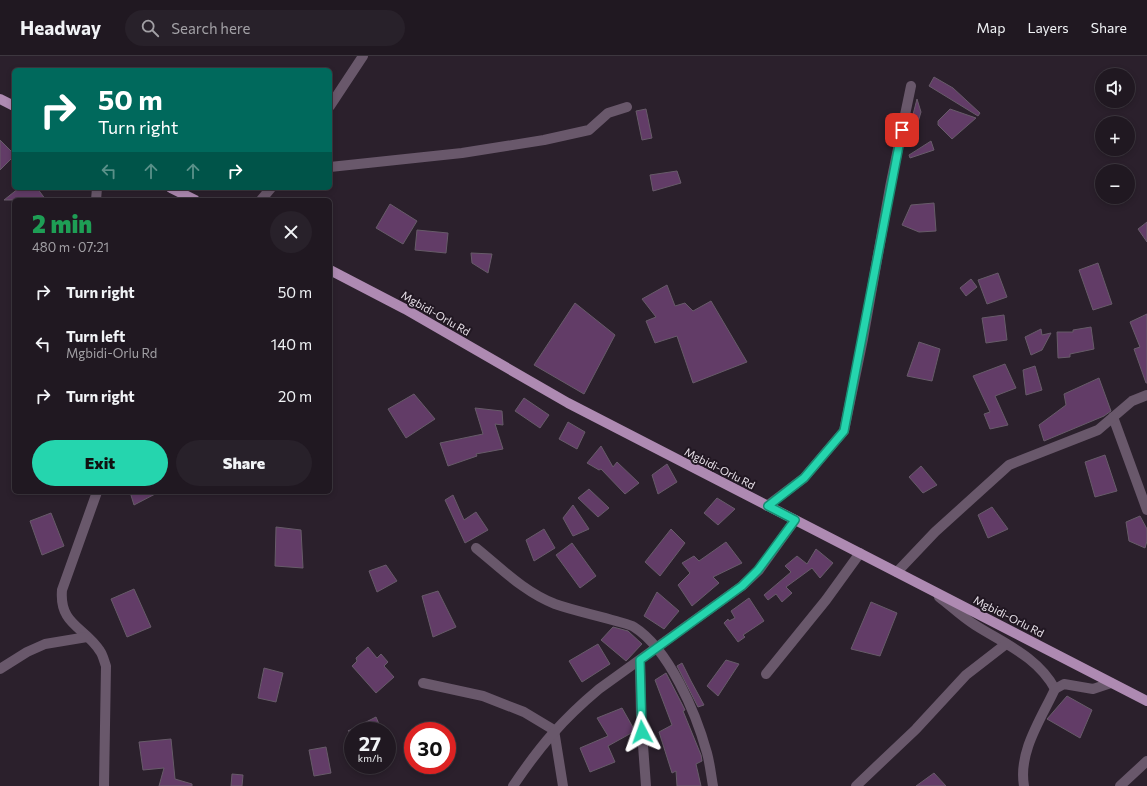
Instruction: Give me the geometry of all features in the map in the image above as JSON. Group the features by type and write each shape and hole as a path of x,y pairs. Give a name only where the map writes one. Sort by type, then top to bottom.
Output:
{"main road":[{"path":"0,98 12,105"},
{"path":"176,190 190,198"},
{"name":"Mgbidi-Orlu Rd","path":"332,271 405,308 568,403 1147,702"}],"street":[{"path":"332,103 363,56"},
{"path":"768,506 804,478 844,431 863,339 890,187 911,86"},
{"path":"332,167 462,153 544,140 589,130 608,113 627,107"},
{"path":"263,198 269,190"},
{"path":"897,572 935,532 1009,465 1098,430 1132,401 1147,395"},
{"path":"1114,417 1147,510"},
{"path":"96,494 62,590 62,598 63,609 69,619 100,651 106,666 104,786"},
{"path":"514,786 554,730 599,689 742,586 758,570 795,520"},
{"path":"476,548 518,583 537,596 556,604 632,626 648,637 658,647 681,688 696,719 708,754 713,786"},
{"path":"766,674 826,600 860,553"},
{"path":"928,588 974,624 1022,653 1048,676 1055,689"},
{"path":"0,669 27,652 45,644 87,637"},
{"path":"856,786 916,729 966,675 1006,644"},
{"path":"640,660 640,718 646,786"},
{"path":"1024,786 1021,773 1024,756 1055,689 1064,684 1093,688 1111,683"},
{"path":"423,684 483,696 524,712 554,730 563,786"},
{"path":"1120,786 1147,761"}],"building":[{"path":"934,77 953,88 980,113 978,116 929,86"},
{"path":"917,99 921,112 915,132 909,130"},
{"path":"646,109 652,138 642,140 636,111"},
{"path":"950,109 976,118 952,139 938,125 938,121"},
{"path":"0,140 12,152 12,158 0,170"},
{"path":"931,141 934,150 910,158 909,155"},
{"path":"677,171 681,183 653,191 650,175"},
{"path":"16,190 38,190 44,198 12,198 12,200 4,200"},
{"path":"934,203 936,231 919,232 902,225 911,205"},
{"path":"390,204 417,221 403,244 376,228"},
{"path":"1147,222 1147,242 1138,229"},
{"path":"417,230 448,233 446,253 415,250"},
{"path":"471,253 492,254 488,273 472,263"},
{"path":"1098,263 1112,304 1093,310 1079,270"},
{"path":"998,273 1007,297 987,304 978,280"},
{"path":"971,279 977,287 966,296 960,288"},
{"path":"667,285 675,306 685,303 693,311 711,301 747,362 693,383 677,336 655,343 646,321 656,317 642,299"},
{"path":"575,303 615,335 584,394 534,365"},
{"path":"1147,314 1146,383 1134,349 1140,347 1130,322"},
{"path":"1004,315 1007,340 986,343 982,318"},
{"path":"1091,327 1094,349 1070,354 1070,357 1058,358 1057,332 1073,332 1073,330"},
{"path":"1041,329 1042,335 1051,333 1042,350 1031,355 1025,337"},
{"path":"919,342 940,349 932,381 907,376"},
{"path":"1005,364 1016,388 995,396 1008,425 990,429 984,414 990,412 973,376"},
{"path":"1035,366 1042,390 1026,395 1023,370"},
{"path":"1099,378 1111,411 1104,416 1044,441 1039,425 1066,405 1064,394"},
{"path":"414,394 435,419 406,438 388,409"},
{"path":"524,398 549,415 540,428 515,411"},
{"path":"475,408 502,411 503,425 495,424 503,449 476,454 477,456 448,466 440,443 483,434"},
{"path":"568,422 585,432 577,449 559,439"},
{"path":"601,446 613,467 617,462 639,483 625,494 601,469 599,470 587,463"},
{"path":"1105,455 1117,491 1095,497 1085,462"},
{"path":"667,464 677,482 658,494 652,475"},
{"path":"921,466 937,485 923,493 909,477"},
{"path":"589,489 609,508 598,517 578,498"},
{"path":"131,494 155,494 134,505"},
{"path":"453,495 464,520 476,512 488,530 465,543 445,500"},
{"path":"717,498 735,509 718,525 704,513"},
{"path":"573,505 589,529 573,536 563,518"},
{"path":"992,507 1008,529 988,538 978,515"},
{"path":"51,513 64,546 42,555 30,521"},
{"path":"1140,516 1147,529 1147,541 1145,548 1129,541 1126,522"},
{"path":"276,527 301,530 303,568 275,566"},
{"path":"544,529 555,548 534,561 526,540"},
{"path":"671,529 685,543 660,576 645,562"},
{"path":"726,542 742,563 713,577 719,583 692,606 678,585 690,573 682,563 694,556 699,561"},
{"path":"572,543 596,576 580,588 556,555"},
{"path":"816,549 833,563 820,578 812,568 786,587 792,593 782,602 776,594 768,600 764,595 791,572 785,566 797,556 807,564"},
{"path":"386,565 397,581 377,592 369,571"},
{"path":"134,589 151,627 127,637 111,599"},
{"path":"438,591 456,627 433,637 422,596"},
{"path":"657,592 679,611 664,629 644,616"},
{"path":"749,598 764,621 743,635 745,637 738,642 724,623 728,619 729,621 735,618 731,611"},
{"path":"871,602 897,613 880,656 851,649"},
{"path":"613,627 628,631 642,644 626,661 601,640"},
{"path":"598,644 610,664 582,682 569,661"},
{"path":"368,647 377,658 381,654 388,662 384,666 394,677 376,693 352,666 357,661 356,658"},
{"path":"726,660 739,664 718,696 707,686"},
{"path":"682,663 704,705 698,707 677,666"},
{"path":"264,668 283,673 276,702 258,698"},
{"path":"666,673 685,710 683,711 701,755 702,761 696,764 701,786 677,786 676,771 672,773 659,732 672,725 655,680"},
{"path":"1067,696 1092,710 1080,738 1047,719"},
{"path":"622,708 635,731 608,746 615,762 590,772 580,748 608,736 597,718"},
{"path":"376,717 378,722 366,722"},
{"path":"171,739 175,779 192,784 192,786 159,786 164,768 143,770 139,742"},
{"path":"326,747 331,773 314,776 309,750"},
{"path":"934,773 946,786 916,786"},
{"path":"232,774 243,775 242,786 231,786"}],"route":[{"path":"642,732 640,718 640,660 718,605 742,586 758,570 795,520 768,506 804,478 844,431 863,339 890,187 902,130"}]}
